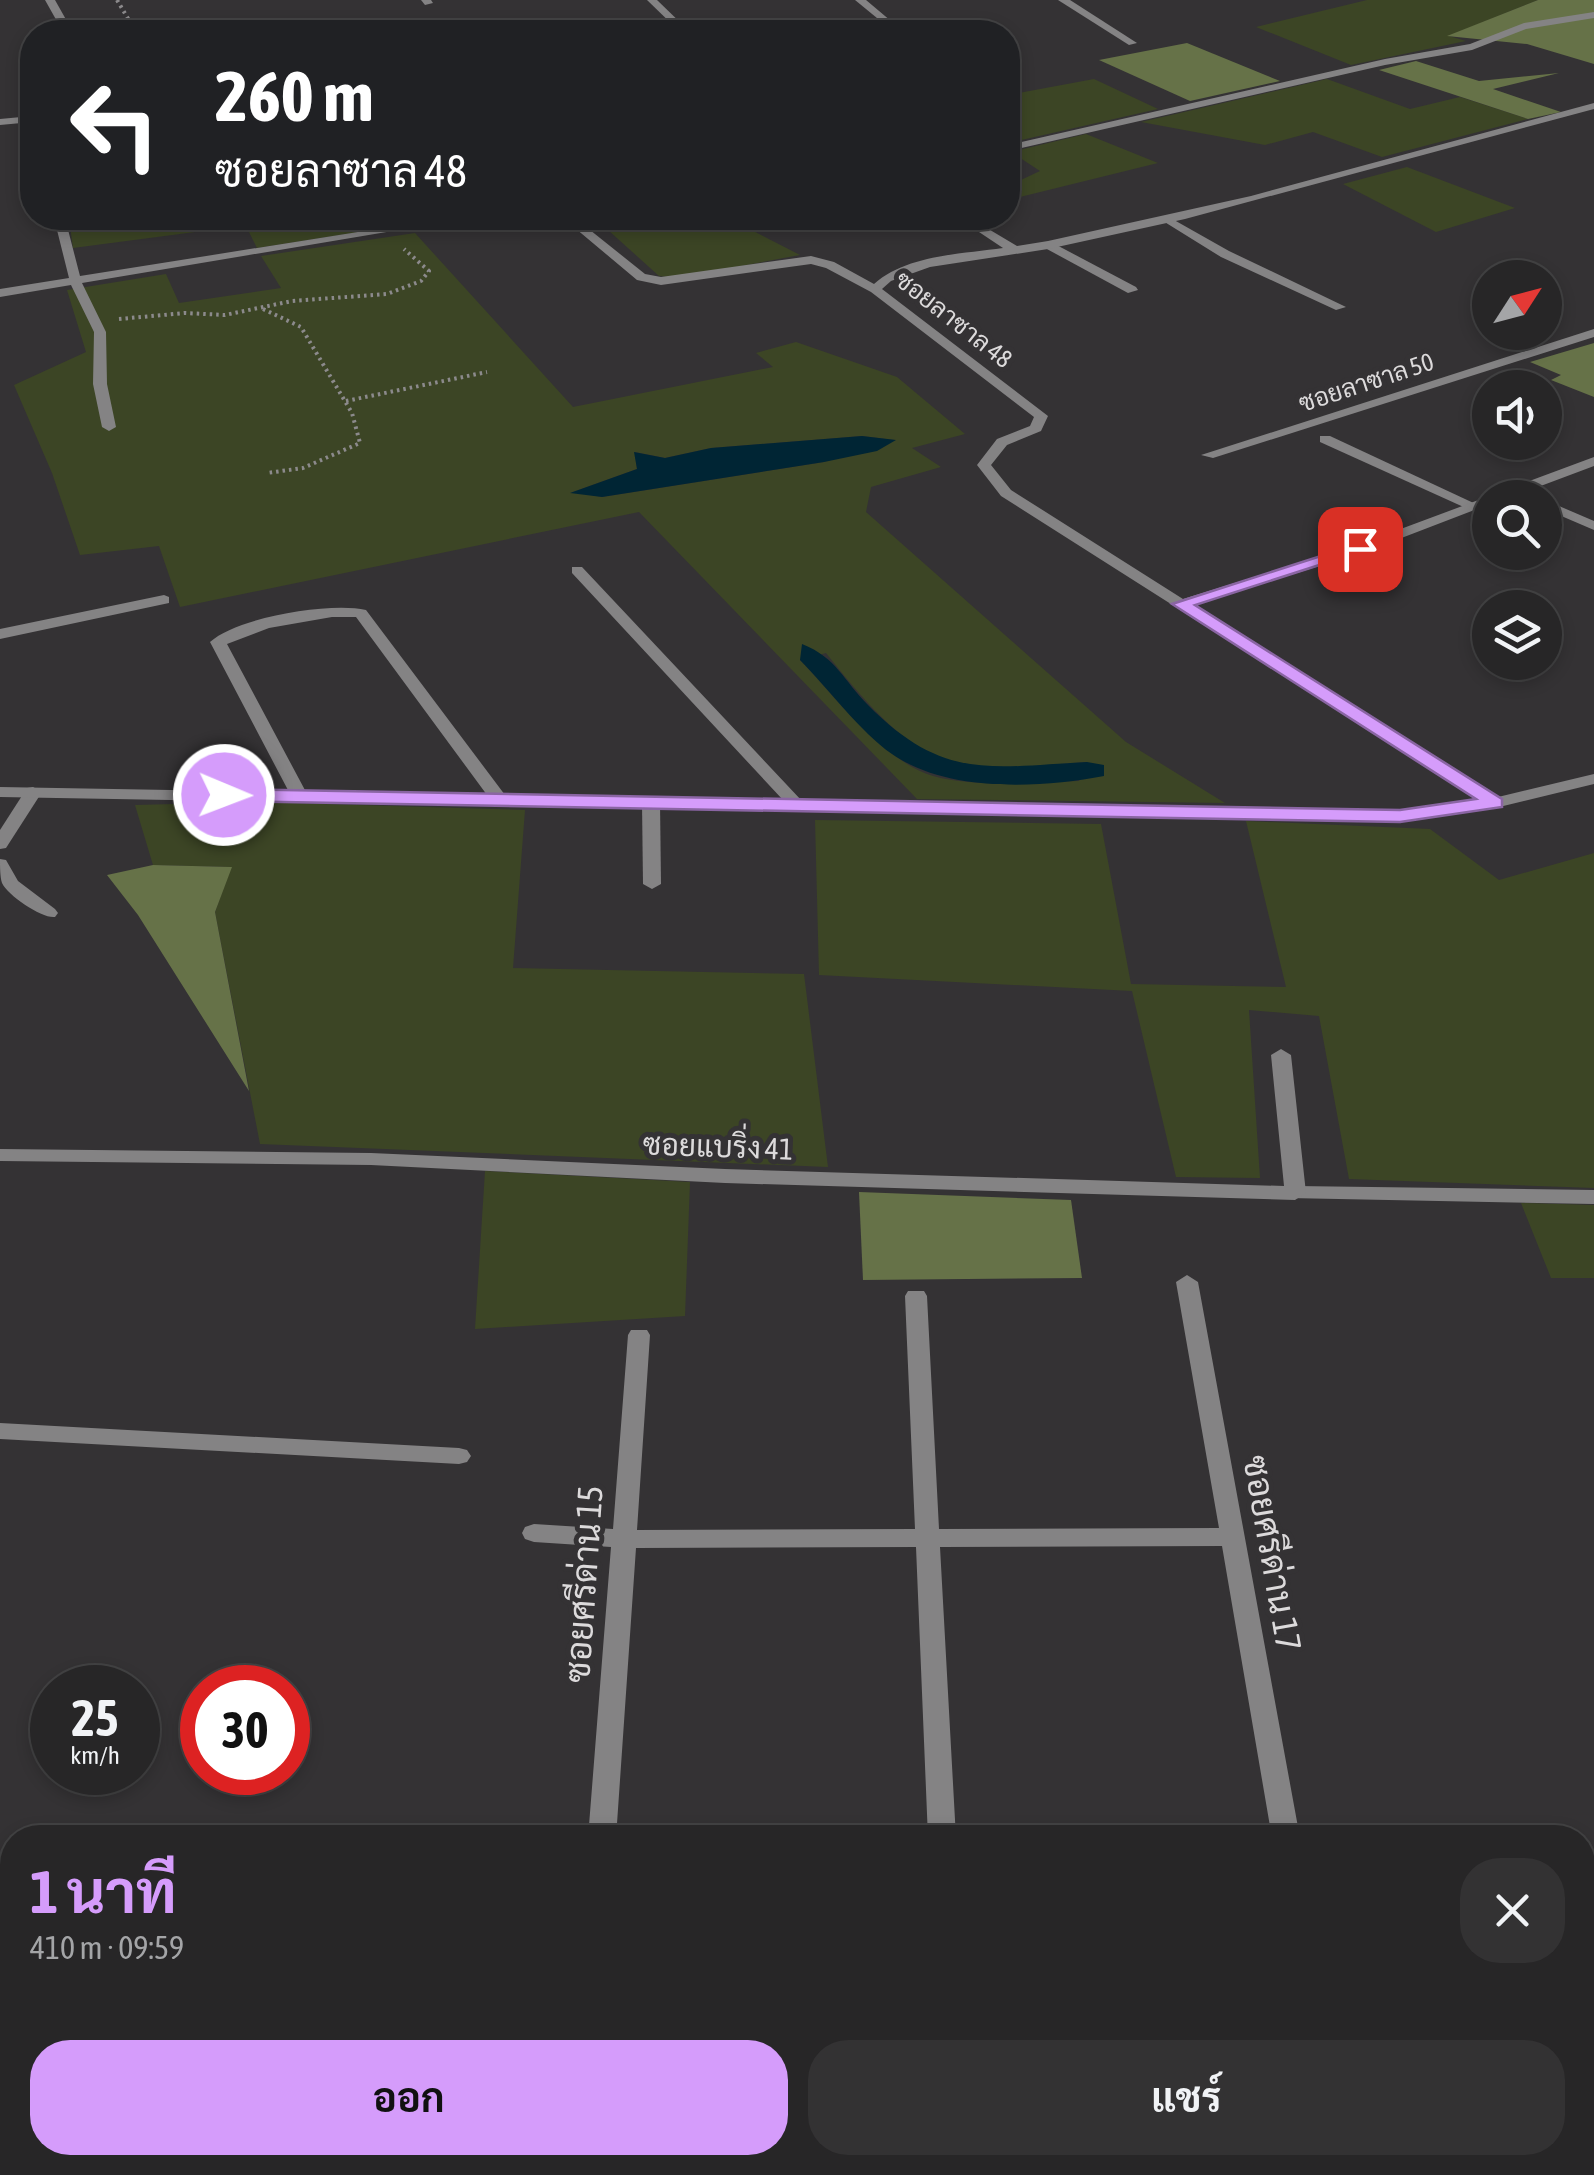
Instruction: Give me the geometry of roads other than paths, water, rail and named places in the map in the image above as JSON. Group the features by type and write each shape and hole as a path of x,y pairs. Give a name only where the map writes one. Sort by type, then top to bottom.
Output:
{"street":[{"path":"652,0 673,20"},
{"path":"860,0 885,20"},
{"path":"1063,0 1132,43"},
{"path":"1020,145 1385,62 1472,47 1524,26 1594,15"},
{"name":"ซอยลาซาล 48","path":"1495,803 1006,493 984,465 998,446 1036,428 1041,416 875,289 882,278 905,270 1049,245 1166,219 1592,108"},
{"path":"1166,219 1225,254 1340,307"},
{"path":"62,230 76,282 100,332 100,384 108,427"},
{"path":"0,293 390,230"},
{"path":"584,230 641,277 661,281 684,279 811,260 830,265 875,289"},
{"path":"982,230 1016,251"},
{"path":"1049,245 1132,290"},
{"name":"ซอยลาซาล 50","path":"1208,455 1594,333"},
{"path":"1325,439 1472,506"},
{"path":"1542,480 1594,461"},
{"path":"1181,604 1360,549 1472,506"},
{"path":"1562,512 1594,526"},
{"path":"577,570 798,806"},
{"path":"0,634 164,600"},
{"path":"300,796 218,642 236,632 342,610 361,613 498,798"},
{"path":"0,792 1400,816 1495,803 1594,779"},
{"path":"0,844 33,792"},
{"path":"651,803 652,884"},
{"path":"0,864 11,884 50,913"},
{"path":"1281,1056 1295,1194"},
{"name":"ซอยแบริ่ง 41","path":"0,1155 372,1159 725,1176 1295,1194 1594,1197"},
{"name":"ซอยศรีด่าน 17","path":"1187,1282 1284,1825"},
{"path":"916,1296 941,1825"},
{"name":"ซอยศรีด่าน 15","path":"603,1825 638,1335"},
{"path":"0,1431 459,1456"},
{"path":"534,1533 624,1539 1232,1537"}],"water":[{"path":"862,436 896,440 877,451 824,462 602,497 570,493 637,469 634,452 665,458 711,448"},
{"path":"802,644 832,663 895,729 920,747 945,758 995,766 1087,762 1104,765 1104,776 1052,783 995,784 940,776 915,767 880,745 844,709 800,660"}]}
